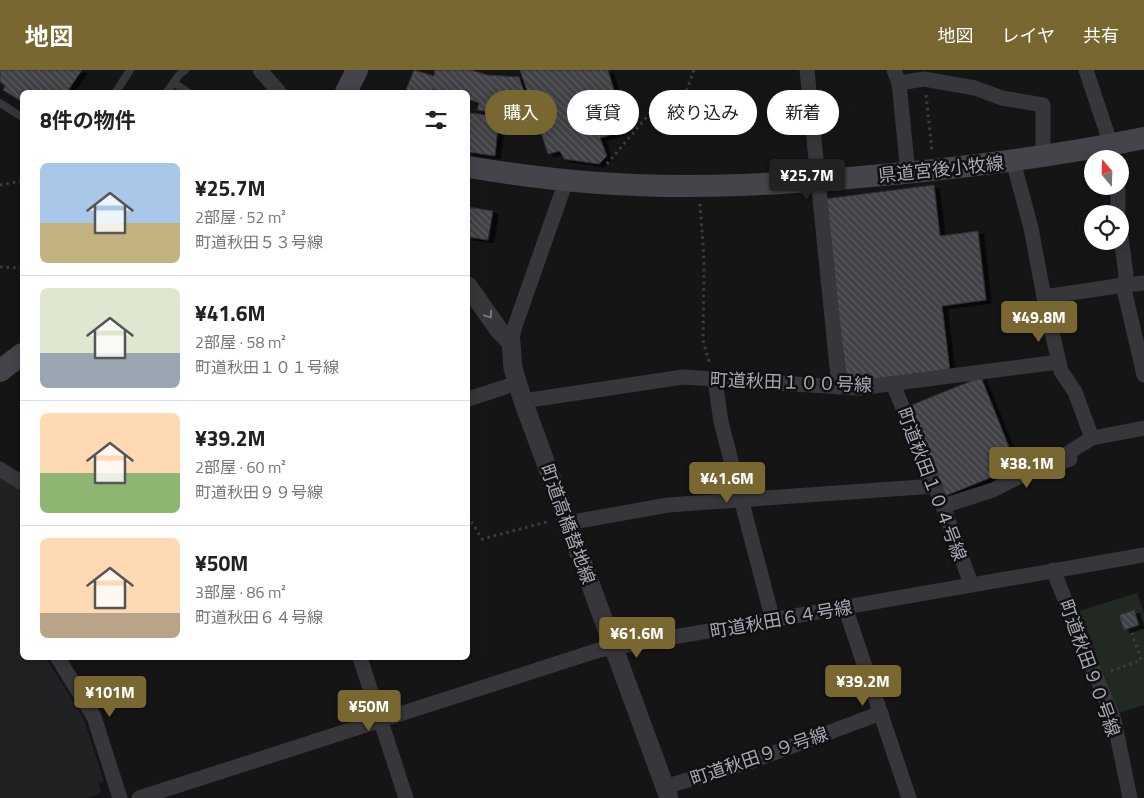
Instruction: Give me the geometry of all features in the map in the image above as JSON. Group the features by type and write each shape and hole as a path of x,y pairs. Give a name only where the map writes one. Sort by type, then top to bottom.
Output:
{"main road":[{"path":"347,90 357,70"},
{"name":"県道宮後小牧線","path":"470,167 600,184 764,185 908,173 1115,149 1144,138"},
{"path":"0,371 20,356"}],"street":[{"path":"260,70 277,90"},
{"path":"807,70 839,387"},
{"path":"1086,70 1115,149"},
{"path":"908,173 896,76 975,88 1002,98 1043,106 1043,157"},
{"path":"1013,161 1031,228 1059,362 1075,392 1092,438"},
{"path":"511,342 566,181"},
{"path":"1123,250 1126,274 1124,289 1144,375"},
{"path":"1044,297 1144,283"},
{"path":"470,289 499,330 511,342"},
{"name":"町道高橋替地線","path":"511,342 511,356 523,401 667,792"},
{"name":"町道秋田１００号線","path":"523,401 683,377 858,388 1059,362"},
{"path":"713,379 716,387 720,422 773,621"},
{"path":"470,398 517,383"},
{"name":"町道秋田１０４号線","path":"893,384 944,506 971,584"},
{"path":"944,506 993,490 1024,474 1070,459 1068,453 1092,438 1144,428"},
{"path":"0,469 20,482"},
{"path":"566,520 668,504 935,486"},
{"name":"町道秋田６４号線","path":"139,798 599,650 1144,555"},
{"name":"町道秋田９０号線","path":"1053,570 1114,720 1130,798"},
{"path":"845,608 909,798"},
{"path":"59,660 94,717 120,798"},
{"path":"361,660 406,798"},
{"name":"町道秋田９９号線","path":"667,792 881,713"}],"lane":[{"path":"117,90 130,70"},
{"path":"169,90 185,70"},
{"path":"174,83 185,90"},
{"path":"0,103 20,116"}],"path":[{"path":"600,184 608,162 650,113 674,125 694,70"},
{"path":"924,80 934,170"},
{"path":"0,185 20,181"},
{"path":"699,186 704,259 703,340 713,379"},
{"path":"0,267 20,268"},
{"path":"470,519 482,539 566,520"},
{"path":"1096,676 1141,660 1132,633"}],"shaded area":[{"path":"0,475 13,483 20,492 20,660 47,660 83,717 104,781 98,783 101,790 98,795 88,798 0,798"},
{"path":"1137,593 1144,613 1144,705 1119,713 1079,611"}],"building":[{"path":"0,70 82,70 68,90 20,90 20,101 3,90 5,86 0,82"},
{"path":"414,70 434,76 435,70 471,70 487,75 519,77 524,90 485,90 485,111 477,110 479,103 470,100 470,90 406,90"},
{"path":"520,70 608,70 614,90 567,90 567,135 610,135 600,138 607,156 599,164 564,159 560,151 548,154 542,135 557,135 557,90 527,90"},
{"path":"470,113 485,115 485,135 497,135 495,156 470,152"},
{"path":"934,185 940,236 978,231 986,300 942,306 950,371 847,384 824,199"},
{"path":"470,207 493,211 488,240 470,237"},
{"path":"981,377 1017,467 945,496 909,406"},
{"path":"1134,610 1139,625 1124,630 1119,615"}]}
